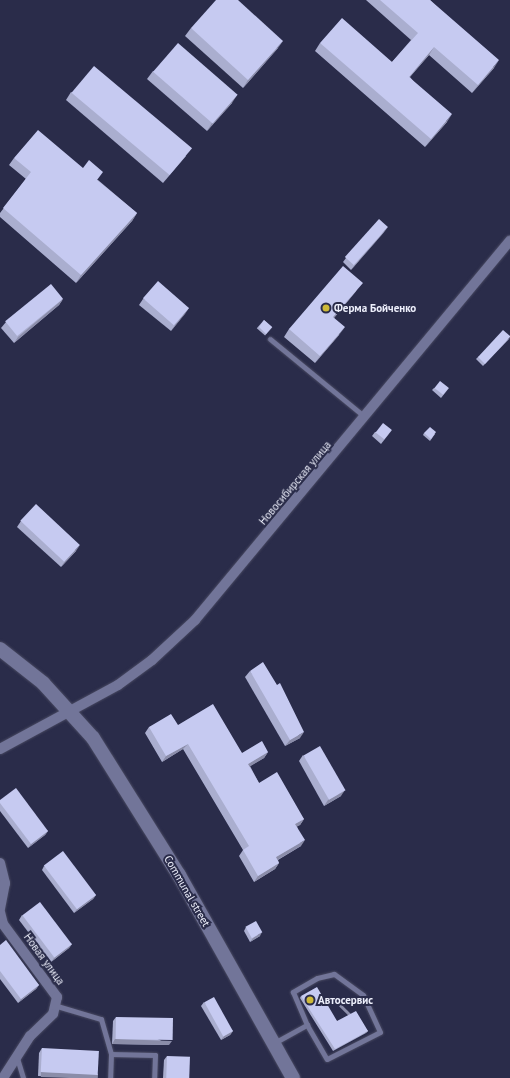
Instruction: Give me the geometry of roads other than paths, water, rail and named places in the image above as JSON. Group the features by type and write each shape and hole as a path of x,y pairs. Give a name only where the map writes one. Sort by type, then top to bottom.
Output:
{"main road":[{"name":"Communal street","path":"0,648 72,710 93,738 179,874 293,1078"}],"street":[{"name":"Новосибирская улица","path":"0,749 118,685 152,660 194,620 366,417 510,241"},
{"path":"0,863 5,883 0,909"},
{"name":"Новая улица","path":"0,912 3,924 57,997 57,1006"},
{"path":"3,1078 16,1057 57,1006"}],"lane":[{"path":"270,339 366,417"},
{"path":"334,974 363,995 380,1032 327,1059 307,1024 293,992 317,978 334,974"},
{"path":"57,1006 101,1018 112,1054 110,1078"},
{"path":"273,1043 307,1024"},
{"path":"112,1054 155,1055 154,1078"},
{"path":"16,1057 23,1078"}],"place":[{"name":"Ферма Бойченко","path":"326,308"},
{"name":"Автосервис","path":"310,1000"}]}
